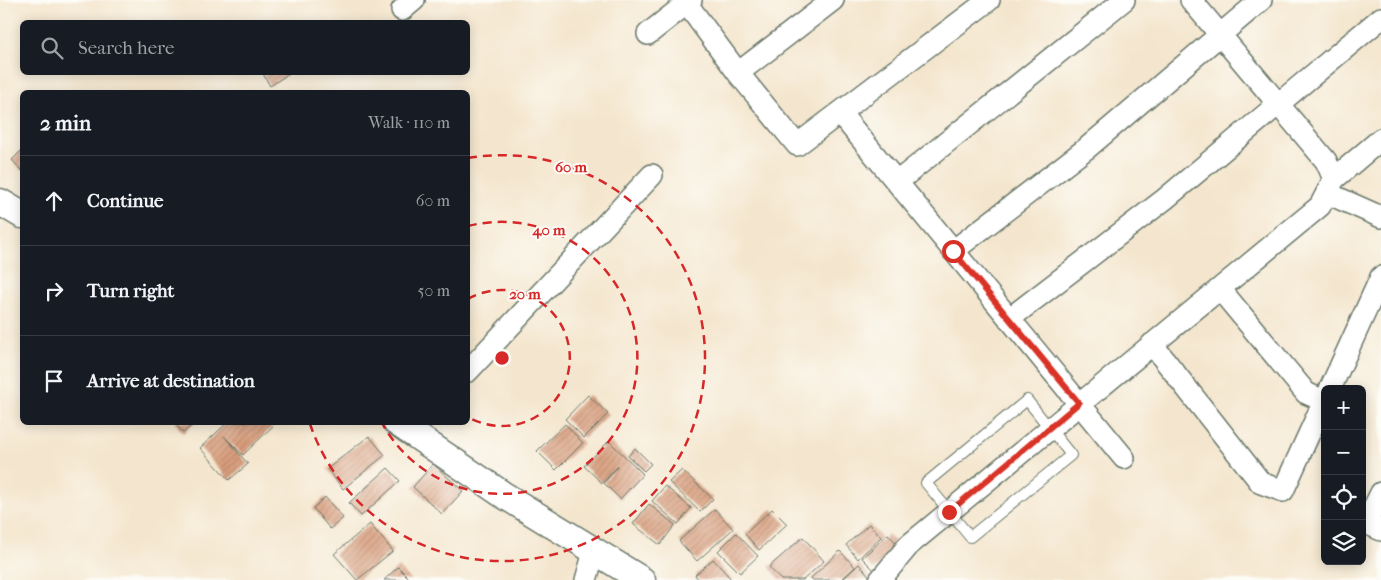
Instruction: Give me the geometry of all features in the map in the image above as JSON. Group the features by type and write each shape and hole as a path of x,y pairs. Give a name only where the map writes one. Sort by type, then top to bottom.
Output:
{"street":[{"path":"738,73 833,0"},
{"path":"648,34 687,1 738,73 797,145 989,0"},
{"path":"896,182 1124,0"},
{"path":"1192,0 1326,161 1330,186 1381,218"},
{"path":"953,251 1087,148 1261,0"},
{"path":"1009,319 1165,199 1381,18"},
{"path":"840,113 1124,458"},
{"path":"880,580 909,545 1320,206 1330,186 1381,139"},
{"path":"470,369 652,174"},
{"path":"0,202 20,214"},
{"path":"1331,385 1381,276"},
{"path":"1220,289 1306,393 1321,395"},
{"path":"1152,344 1261,483 1283,491 1321,407"},
{"path":"408,425 502,494 642,580"},
{"path":"1381,493 1366,523 1381,530"},
{"path":"586,580 594,552"}],"lane":[{"path":"1027,400 1071,455 970,538 949,512 926,483 1027,400"}],"building":[{"path":"264,75 286,75 270,86"},
{"path":"20,152 20,169 12,160"},
{"path":"588,395 608,414 584,438 565,419"},
{"path":"565,424 583,443 556,470 537,451"},
{"path":"176,425 192,425 183,433"},
{"path":"225,425 274,425 243,455 224,436 248,464 229,480 200,448"},
{"path":"369,436 385,455 343,489 327,469"},
{"path":"609,441 643,474 620,499 604,483 618,466 602,483 584,466"},
{"path":"635,448 651,464 644,471 628,456"},
{"path":"433,464 463,491 442,514 413,487"},
{"path":"388,468 400,481 361,516 349,503"},
{"path":"682,470 713,499 700,512 669,482"},
{"path":"665,486 691,508 678,524 652,501"},
{"path":"325,497 343,518 330,529 313,508"},
{"path":"649,504 675,525 660,545 633,524"},
{"path":"715,509 733,529 697,561 679,541"},
{"path":"772,509 787,524 759,550 745,534"},
{"path":"370,524 393,551 357,580 334,554"},
{"path":"869,524 881,537 858,559 846,545"},
{"path":"736,533 758,556 740,573 718,551"},
{"path":"888,534 900,547 874,570 862,558"},
{"path":"803,537 824,561 803,580 781,580 769,567"},
{"path":"840,551 855,567 841,580 813,580 811,578"},
{"path":"713,559 732,580 699,580 695,575"},
{"path":"859,564 872,579 842,580"},
{"path":"398,567 411,580 384,580"}],"route":[{"path":"949,512 1079,403 953,251"}]}
